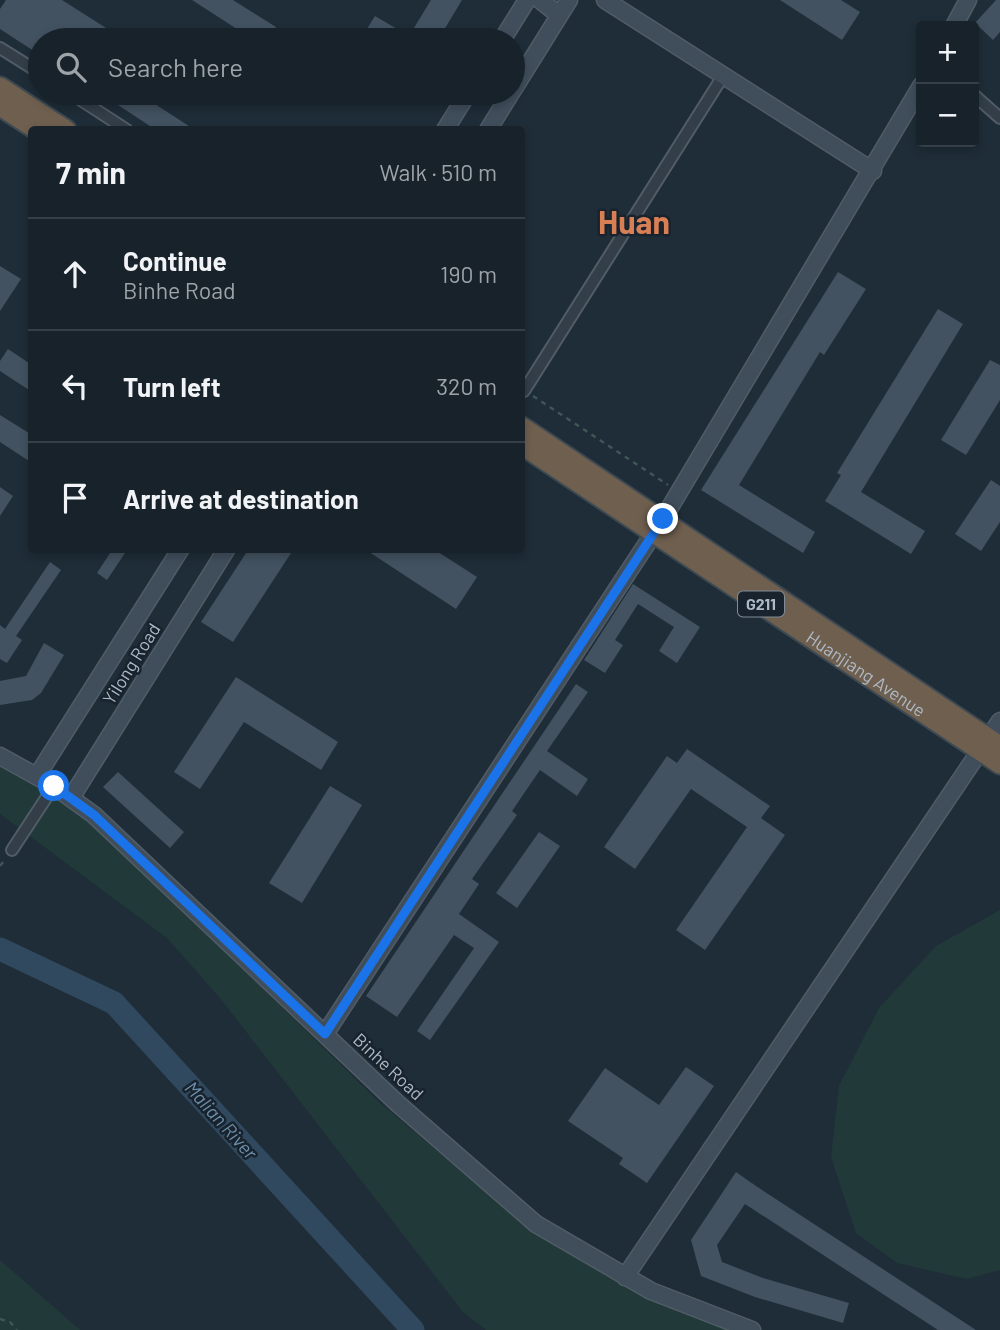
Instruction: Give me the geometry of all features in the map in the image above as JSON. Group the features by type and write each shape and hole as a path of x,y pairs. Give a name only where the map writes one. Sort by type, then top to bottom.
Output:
{"highway":[{"path":"0,87 59,126"},
{"path":"0,106 31,126"},
{"name":"Huanjiang Avenue","path":"525,428 659,525 989,745 1000,764"},
{"name":"Huanjiang Avenue","path":"525,447 659,525"}],"street":[{"path":"510,28 527,0"},
{"path":"540,0 559,15"},
{"path":"525,70 569,0"},
{"path":"605,0 873,171"},
{"path":"957,21 968,0"},
{"path":"0,48 28,66"},
{"path":"525,389 723,76"},
{"path":"325,1034 659,525 873,171 916,95"},
{"path":"979,99 1000,118"},
{"path":"85,105 111,125"},
{"path":"447,126 461,105"},
{"path":"490,126 503,105"},
{"name":"Yilong Road","path":"37,776 178,553"},
{"name":"Yilong Road","path":"71,798 224,553"},
{"path":"625,1277 989,745 1000,721"},
{"name":"Binhe Road","path":"0,756 54,786 94,815 397,1103 536,1224 652,1291 752,1330"},
{"path":"12,850 54,786"}],"path":[{"path":"525,392 679,492"},
{"path":"0,1319 10,1322 17,1330"}],"green space":[{"path":"0,763 89,819 379,1102 519,1220 598,1271 733,1330 486,1330 463,1312 220,998 167,938 0,814"},
{"path":"1000,910 1000,1270 967,1279 897,1263 856,1233 831,1157 839,1086 879,1008 936,946"},
{"path":"0,1260 80,1330 0,1330"}],"building":[{"path":"6,0 62,0 106,28 28,28 28,47 0,29 0,9"},
{"path":"192,0 233,0 276,27 235,28"},
{"path":"431,0 462,0 445,28 414,28"},
{"path":"780,0 841,0 860,12 842,40"},
{"path":"996,0 1000,0 1000,32 993,40 977,21"},
{"path":"375,16 395,28 368,28"},
{"path":"118,105 156,105 189,126 150,126"},
{"path":"0,266 21,279 0,311"},
{"path":"838,272 866,289 824,355 820,352 739,485 815,532 803,553 701,490"},
{"path":"938,309 963,324 861,492 925,531 911,554 825,501 841,475 837,473"},
{"path":"8,349 28,362 28,389 0,371 0,361"},
{"path":"990,360 1000,365 1000,400 966,455 941,440"},
{"path":"0,415 28,432 28,460 0,442"},
{"path":"991,480 1000,486 1000,522 981,551 955,534"},
{"path":"0,487 13,496 0,516"},
{"path":"110,553 125,553 107,580 97,573"},
{"path":"246,553 291,553 233,642 201,622"},
{"path":"371,553 440,553 477,577 456,609"},
{"path":"50,562 61,570 16,636 22,640 7,663 0,659 0,625 5,629"},
{"path":"633,584 700,627 677,663 659,651 674,627 638,604 615,640 623,645 605,673 584,660"},
{"path":"44,643 64,655 41,693 32,700 0,705 0,681 26,676"},
{"path":"236,677 338,742 321,770 244,722 200,789 174,772"},
{"path":"576,684 588,692 547,751 588,779 577,796 540,770 512,811 517,815 472,879 479,884 459,914 499,942 430,1040 417,1031 474,948 454,935 397,1017 366,996"},
{"path":"687,749 770,806 761,818 785,835 705,950 676,930 747,827 691,789 635,869 604,847 667,756 677,763"},
{"path":"118,772 184,832 170,848 103,787"},
{"path":"330,786 362,805 302,903 269,883"},
{"path":"539,832 560,846 517,908 496,893"},
{"path":"686,1067 714,1086 647,1183 619,1164 623,1158 568,1121 605,1068 659,1105"},
{"path":"736,1172 976,1330 938,1330 745,1204 717,1245 722,1262 763,1278 849,1303 843,1323 755,1297 701,1276 691,1240"}],"waterway":[{"name":"Malian River","path":"0,949 114,1003 413,1330"}],"district":[{"name":"Huan","path":"634,223"}],"route":[{"path":"54,786 94,815 325,1034 663,519"}]}
